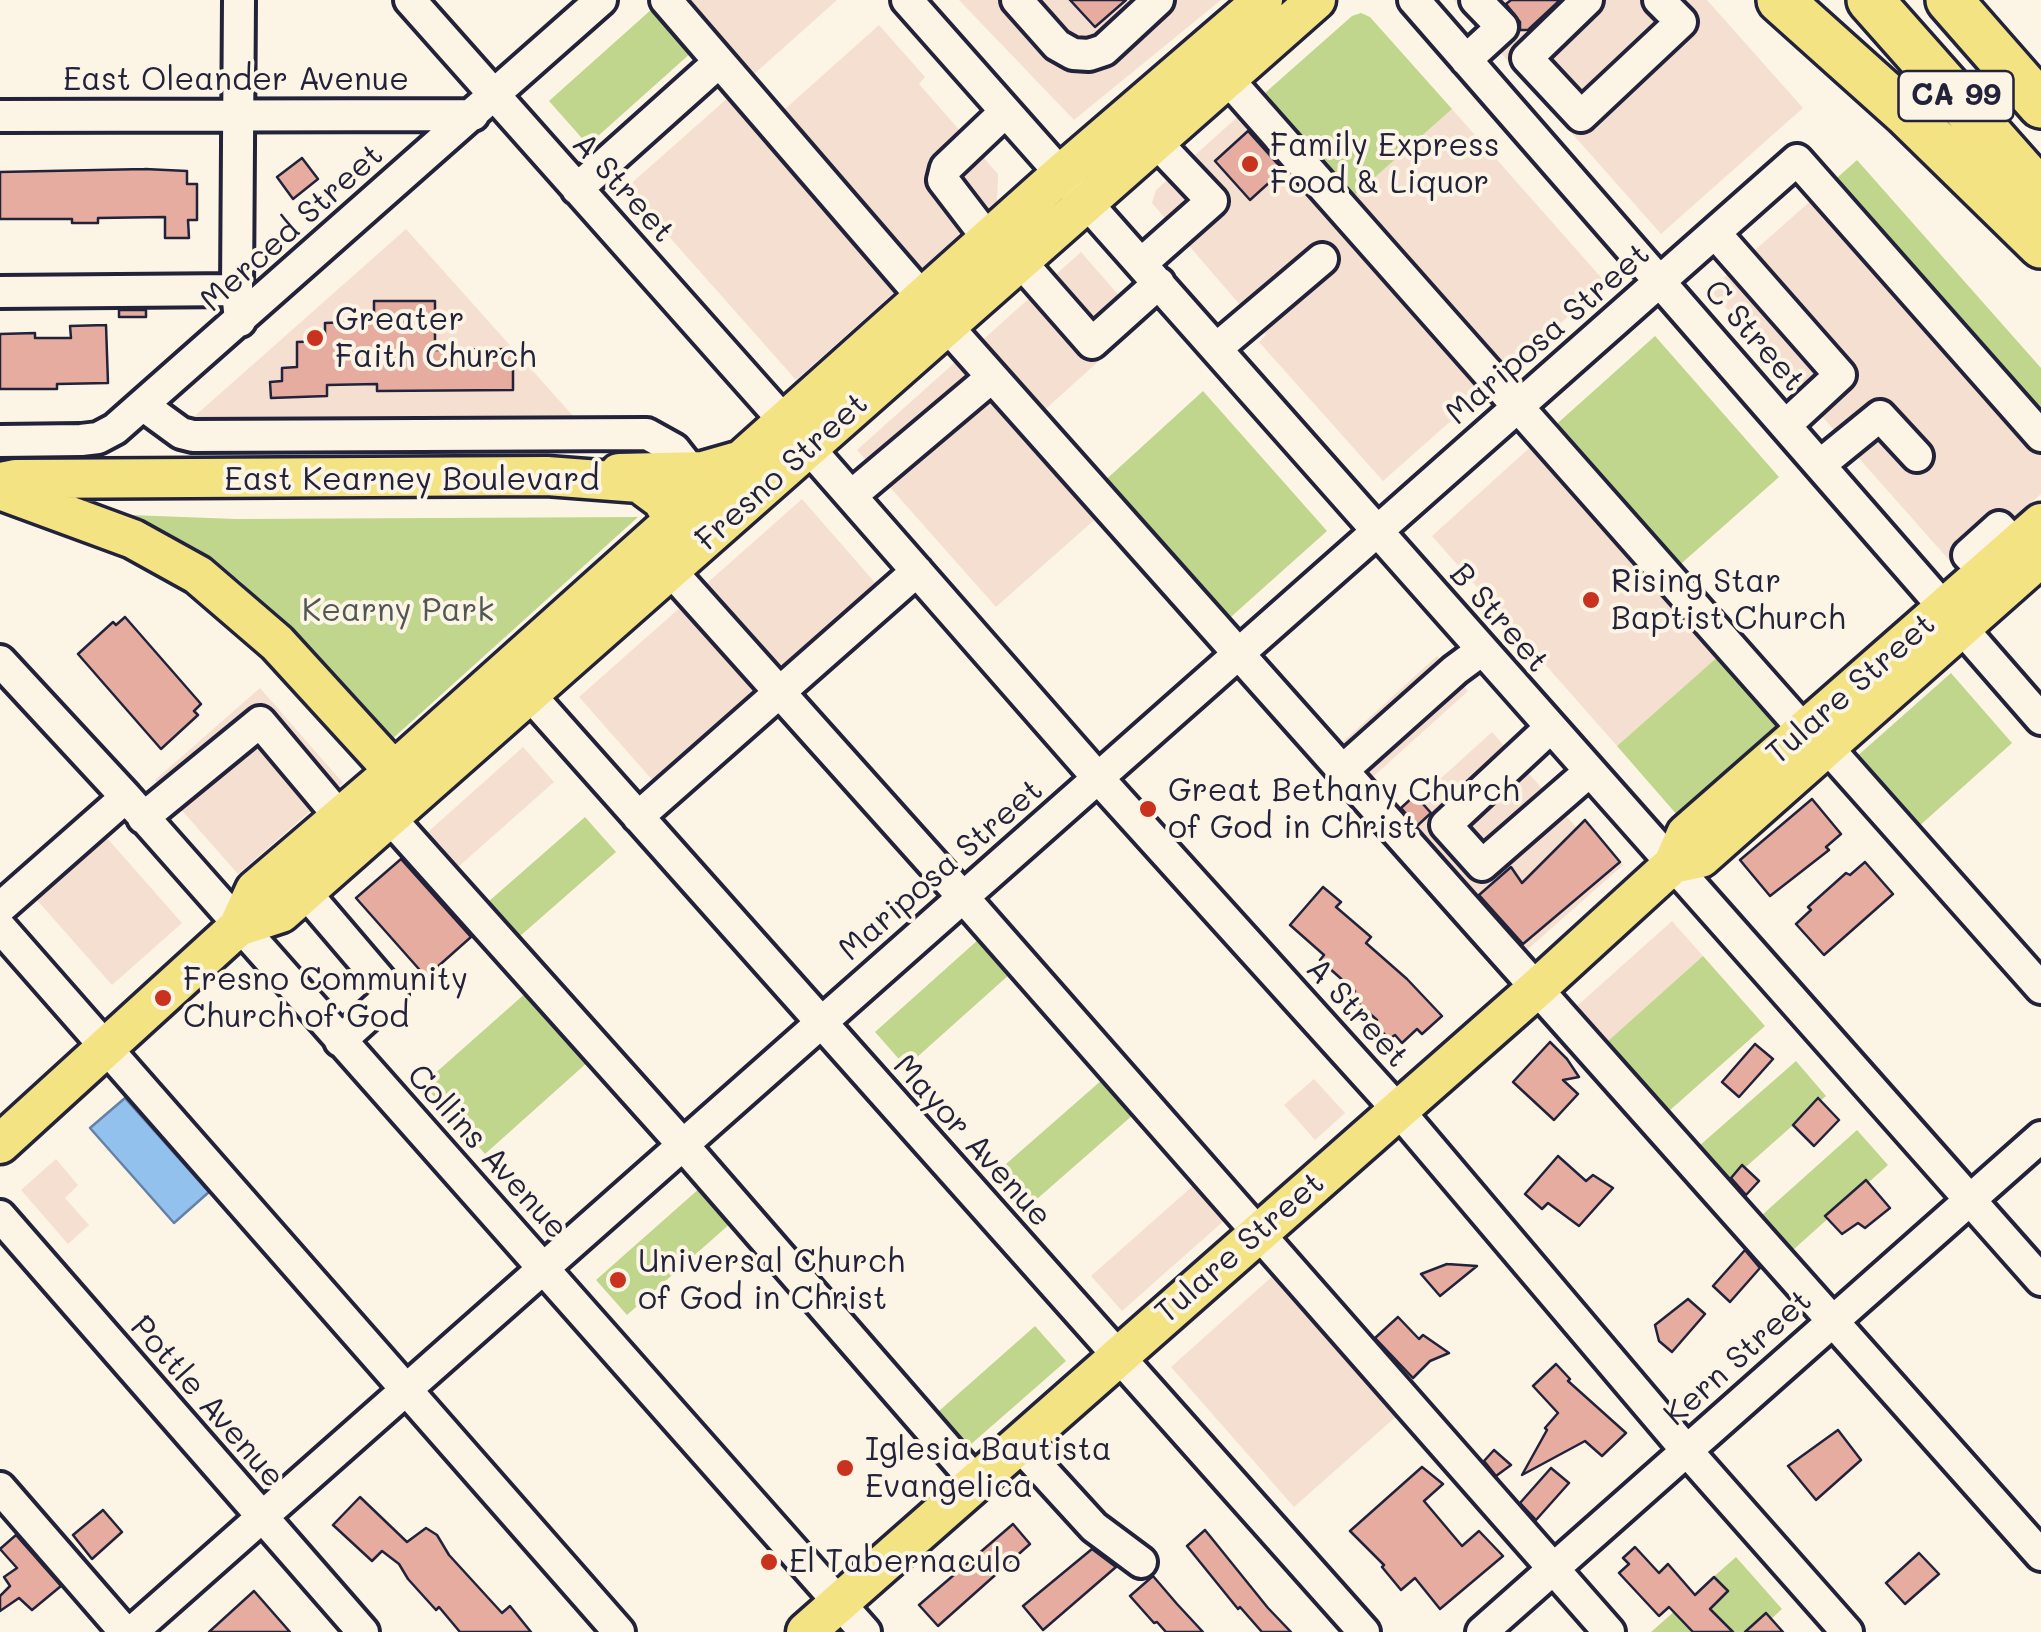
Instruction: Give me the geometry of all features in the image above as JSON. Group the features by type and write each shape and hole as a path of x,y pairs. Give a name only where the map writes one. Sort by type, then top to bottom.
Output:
{"highway":[{"path":"1780,0 1906,114 2041,245"},
{"name":"CA 99","path":"1870,0 2041,193"},
{"name":"CA 99","path":"1949,0 2041,105"}],"main road":[{"name":"Fresno Street","path":"238,927 281,912 670,571 797,434 1074,186 1263,0"},
{"name":"Fresno Street","path":"1074,186 1155,140 1316,0"},
{"name":"Fresno Street","path":"0,1144 238,927 256,890 339,816 743,460 797,434"},
{"path":"547,476 692,472 743,460"},
{"name":"East Kearney Boulevard","path":"0,482 547,476 639,482 662,500 672,520"},
{"path":"0,490 133,539 198,575 277,643 394,770 415,775 441,774"},
{"path":"602,630 652,563 667,550 673,535 672,520"},
{"name":"Tulare Street","path":"1952,618 1984,572 2033,542"},
{"name":"Tulare Street","path":"806,1632 1535,990 1673,864 1686,834 1816,739 2033,542"}],"street":[{"path":"0,292 239,306 238,0"},
{"name":"A Street","path":"410,0 483,105 577,189 797,434 1098,778 1398,1110 1846,1632"},
{"name":"Merced Street","path":"0,441 98,438 115,429 144,406 239,306 483,105 601,0"},
{"path":"666,0 992,377 2041,1556"},
{"name":"B Street","path":"907,0 2041,1280"},
{"path":"1016,0 1056,45 1073,54 1089,54 1104,50 1158,0"},
{"name":"C Street","path":"1414,0 2041,719"},
{"path":"1466,60 1502,27 1476,0"},
{"path":"1586,0 1528,58 1581,116 1681,22 1660,0"},
{"path":"577,189 719,62"},
{"path":"1226,77 2041,988"},
{"path":"1526,128 1560,94"},
{"name":"East Oleander Avenue","path":"0,116 483,105"},
{"path":"1005,112 946,168 943,180 1092,343 1212,200 1155,140"},
{"name":"Mariposa Street","path":"128,1632 1798,160 2041,436"},
{"path":"1714,234 1840,376 1786,425"},
{"path":"1217,348 1322,259"},
{"path":"851,496 992,377"},
{"path":"144,406 181,433 193,436 646,434 674,449 692,472"},
{"path":"1820,464 1880,416 1918,456"},
{"path":"670,571 963,897 1609,1632"},
{"path":"638,817 917,571"},
{"path":"1343,770 1482,650"},
{"name":"Collins Avenue","path":"0,661 864,1632"},
{"name":"Mayor Avenue","path":"530,695 1364,1632"},
{"path":"0,908 134,808 260,722 339,816"},
{"path":"1550,728 1446,826 1482,865 1590,771"},
{"path":"390,818 684,1145 977,1483"},
{"path":"305,892 392,994 340,1040"},
{"path":"0,927 619,1632"},
{"name":"Kern Street","path":"1482,1632 2041,1137"},
{"name":"Pottle Avenue","path":"0,1216 362,1632"},
{"path":"1019,1445 1094,1527 1142,1562"},
{"path":"0,1488 128,1632"}],"shaded area":[{"path":"671,0 837,0 744,83"},
{"path":"959,0 1221,0 1074,120"},
{"path":"1454,0 1707,0 1803,108 1661,234"},
{"path":"879,25 925,77 919,84 998,174 997,201 914,275 775,118"},
{"path":"730,96 900,287 796,380 626,188"},
{"path":"1452,109 1606,283 1501,376 1347,202"},
{"path":"1243,112 1487,389 1383,481 1259,342 1266,335 1152,203 1156,190"},
{"path":"1815,197 2041,452 2041,494 1957,569 1710,290"},
{"path":"406,229 582,426 179,430"},
{"path":"1081,252 1142,322 1039,415 977,345"},
{"path":"962,356 1101,514 996,607 857,450"},
{"path":"1536,442 1722,653 1617,746 1432,536"},
{"path":"802,499 885,594 781,686 697,592"},
{"path":"683,605 767,699 662,791 579,697"},
{"path":"1437,656 1468,691 1365,784 1335,749"},
{"path":"260,688 343,783 238,874 155,780"},
{"path":"1492,732 1584,836 1592,830 1623,865 1518,958 1396,819"},
{"path":"523,747 554,782 449,875 419,840"},
{"path":"99,829 182,923 112,985 29,891"},
{"path":"1672,921 1703,956 1599,1049 1568,1014"},
{"path":"1314,1079 1345,1113 1315,1140 1284,1105"},
{"path":"56,1159 78,1185 65,1198 89,1225 68,1244 21,1190"},
{"path":"1195,1184 1226,1219 1122,1311 1091,1276"},
{"path":"1275,1274 1399,1414 1294,1507 1171,1367"}],"green space":[{"path":"653,8 692,52 588,145 549,101"},
{"path":"1361,13 1370,17 1452,109 1347,202 1257,100 1352,16"},
{"path":"1857,160 2041,368 2041,424 1829,185"},
{"path":"1655,336 1779,477 1674,570 1550,430"},
{"path":"1203,391 1327,531 1223,624 1100,485"},
{"name":"Kearny Park","path":"130,515 236,519 638,517 390,741 239,580"},
{"path":"1722,653 1783,722 1678,816 1617,746"},
{"path":"1951,673 2012,743 1908,836 1846,766"},
{"path":"585,817 616,852 511,944 480,909"},
{"path":"979,939 1010,974 906,1067 875,1032"},
{"path":"1703,956 1765,1026 1660,1119 1599,1049"},
{"path":"528,991 589,1061 485,1154 423,1084"},
{"path":"1796,1061 1826,1096 1722,1188 1691,1153"},
{"path":"1103,1079 1134,1114 1029,1206 998,1171"},
{"path":"1857,1130 1888,1165 1784,1258 1753,1223"},
{"path":"701,1187 732,1222 627,1315 596,1280"},
{"path":"1035,1326 1066,1361 961,1453 931,1418"},
{"path":"1736,1557 1782,1609 1757,1632 1651,1632"}],"water":[{"path":"125,1098 209,1192 174,1223 90,1128"}],"building":[{"path":"1070,0 1126,0 1095,27"},
{"path":"1511,0 1560,0 1528,30 1520,30 1520,22 1506,4"},
{"name":"Family Express Food & Liquor","path":"1248,131 1283,170 1250,200 1215,161"},
{"path":"302,158 318,179 293,199 277,177"},
{"path":"187,171 187,184 197,184 197,220 188,220 189,238 165,238 165,217 98,218 98,223 0,219 0,172"},
{"path":"374,301 435,301 435,350 513,349 513,390 377,391 377,384 327,385 327,396 271,398 270,382 282,381 282,368 297,367 297,342 325,341 325,323 374,321"},
{"path":"119,310 146,310 146,317 119,317"},
{"path":"106,325 108,383 57,384 57,389 0,389 0,334 71,338 70,326"},
{"path":"125,617 201,704 194,711 198,715 161,749 78,654 113,622 116,625"},
{"path":"1415,795 1431,813 1417,826 1401,808"},
{"path":"1812,799 1841,834 1826,847 1829,850 1770,896 1740,860"},
{"path":"1585,820 1620,862 1523,944 1479,895 1511,867 1522,883"},
{"path":"401,859 471,937 426,977 356,898"},
{"path":"1865,862 1893,894 1824,955 1796,924 1811,910 1808,907 1846,873 1850,875"},
{"path":"1323,887 1341,902 1336,907 1371,937 1366,943 1442,1016 1422,1034 1417,1029 1402,1043 1395,1035 1389,1039 1374,1023 1377,1020 1350,996 1355,991 1320,960 1324,955 1290,925"},
{"path":"1550,1042 1579,1077 1563,1080 1578,1094 1554,1120 1513,1082"},
{"path":"1755,1044 1773,1059 1739,1097 1722,1082"},
{"path":"1818,1098 1839,1120 1814,1146 1793,1125"},
{"path":"1558,1156 1586,1181 1593,1175 1613,1188 1579,1226 1548,1203 1542,1209 1525,1194"},
{"path":"1742,1165 1759,1181 1746,1195 1731,1178"},
{"path":"1866,1180 1890,1208 1865,1228 1858,1223 1842,1234 1825,1216"},
{"path":"1745,1250 1760,1268 1730,1302 1713,1286"},
{"path":"1447,1264 1477,1266 1440,1296 1421,1274"},
{"path":"1688,1299 1705,1314 1672,1352 1659,1341 1655,1325"},
{"path":"1398,1317 1419,1339 1423,1335 1449,1353 1430,1361 1413,1378 1375,1338"},
{"path":"1556,1364 1568,1381 1626,1433 1602,1456 1585,1441 1522,1475 1545,1428 1558,1413 1533,1386"},
{"path":"1838,1430 1861,1460 1816,1500 1788,1466"},
{"path":"1494,1450 1511,1465 1496,1476 1484,1461"},
{"path":"1422,1467 1443,1484 1424,1501 1462,1546 1479,1531 1503,1556 1440,1609 1415,1578 1401,1590 1384,1565 1350,1531"},
{"path":"1551,1468 1569,1483 1536,1520 1520,1503"},
{"path":"360,1497 407,1542 426,1528 437,1535 449,1555 502,1613 510,1606 531,1632 460,1632 408,1579 399,1564 382,1551 372,1561 333,1525"},
{"path":"103,1510 122,1532 92,1559 73,1535"},
{"path":"1013,1524 1030,1544 938,1626 919,1605"},
{"path":"1205,1530 1291,1632 1262,1632 1238,1609 1187,1546"},
{"path":"16,1535 61,1586 32,1610 19,1598 0,1611 0,1596 10,1586 4,1577 17,1568 0,1549"},
{"path":"1635,1547 1659,1573 1668,1564 1695,1595 1714,1577 1728,1591 1710,1609 1733,1632 1693,1632 1669,1607 1659,1616 1619,1573 1629,1564 1623,1558"},
{"path":"1092,1549 1116,1567 1043,1630 1023,1606"},
{"path":"1919,1553 1939,1574 1905,1604 1886,1583"},
{"path":"1153,1576 1203,1632 1166,1632 1154,1623 1130,1596"},
{"path":"254,1591 290,1632 209,1632"},
{"path":"1766,1613 1783,1632 1745,1632"}],"place":[{"name":"Family Express Food & Liquor","path":"1250,164"},
{"name":"Greater Faith Church","path":"315,338"},
{"name":"Rising Star Baptist Church","path":"1591,600"},
{"name":"Great Bethany Church of God in Christ","path":"1148,809"},
{"name":"Fresno Community Church of God","path":"163,998"},
{"name":"Universal Church of God in Christ","path":"618,1280"},
{"name":"Iglesia Bautista Evangelica","path":"845,1468"},
{"name":"El Tabernaculo","path":"769,1562"}]}
